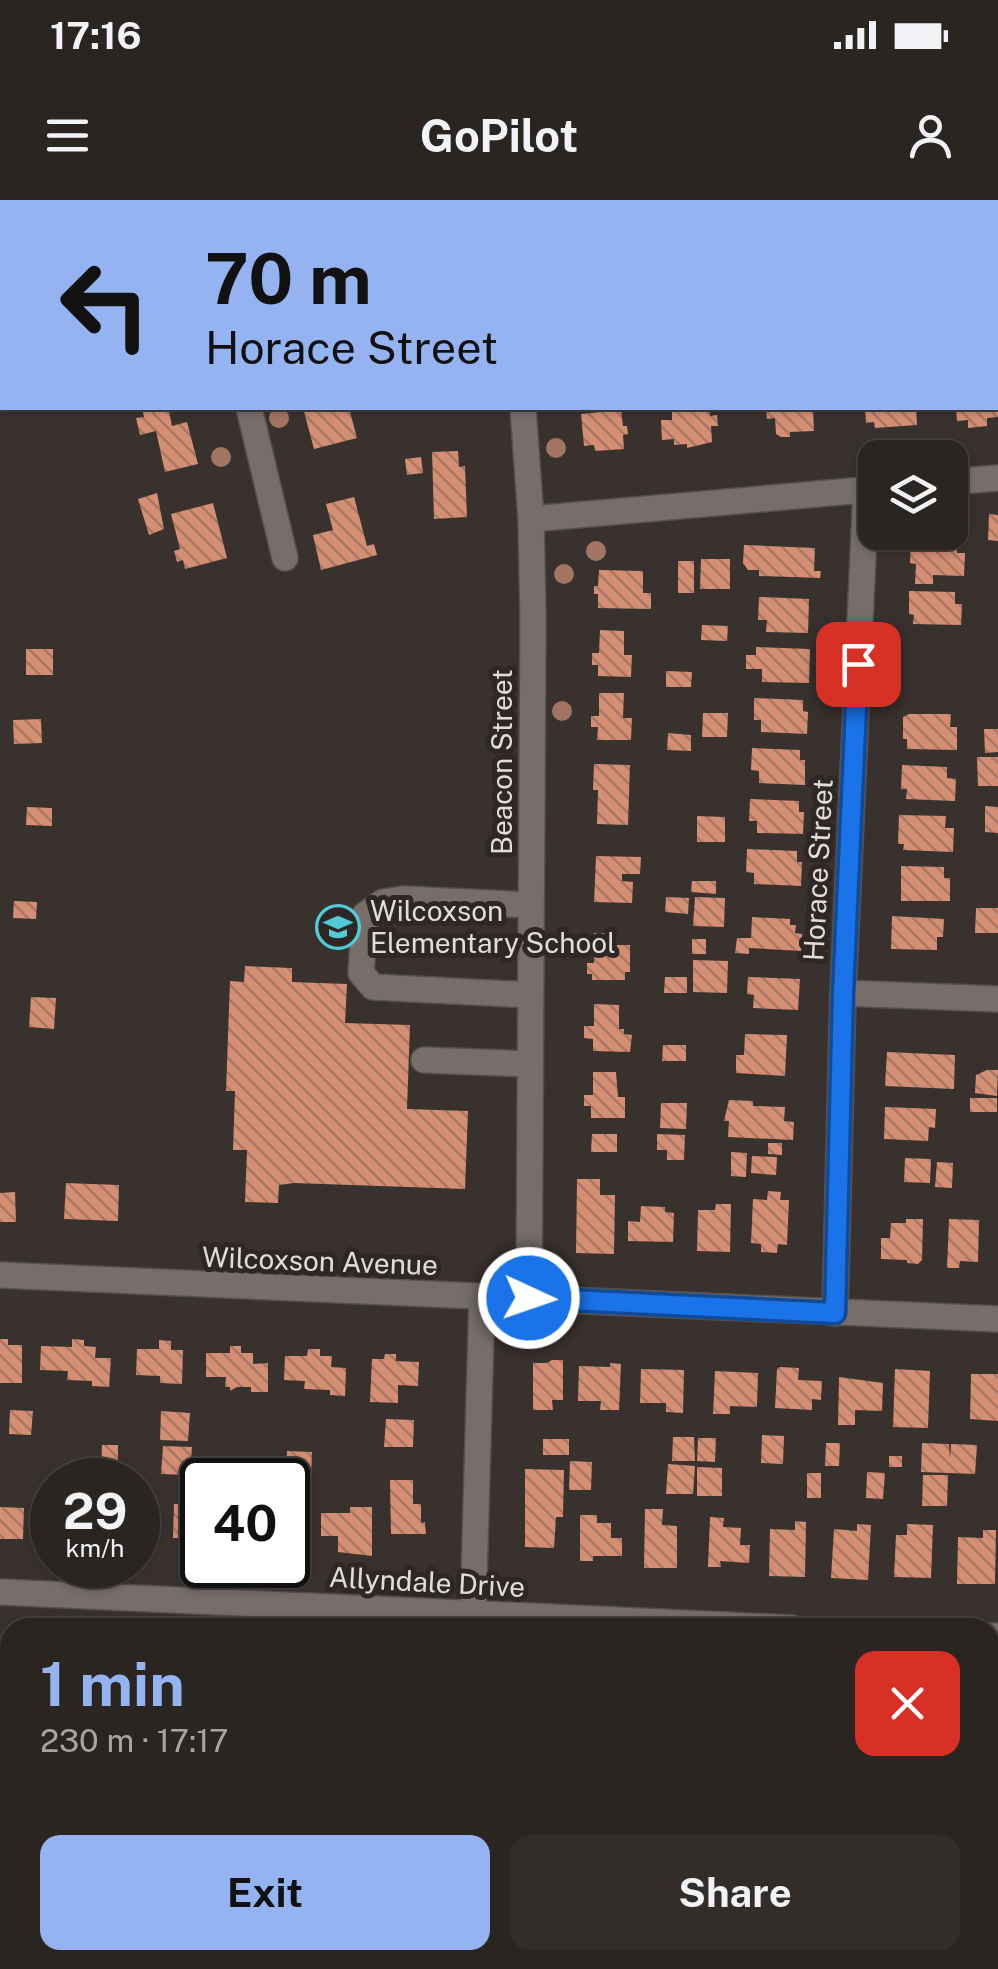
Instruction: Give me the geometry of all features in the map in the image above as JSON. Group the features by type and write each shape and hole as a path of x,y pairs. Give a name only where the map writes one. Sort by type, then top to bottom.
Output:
{"street":[{"path":"250,410 286,558"},
{"name":"Beacon Street","path":"523,410 531,519 529,1298"},
{"path":"968,480 998,478"},
{"path":"531,519 858,490"},
{"name":"Horace Street","path":"835,1313 843,993 867,550"},
{"path":"530,995 373,987 361,973 366,915 383,902 403,899 531,904"},
{"path":"843,993 998,999"},
{"path":"424,1060 530,1064"},
{"name":"Wilcoxson Avenue","path":"0,1276 998,1319"},
{"path":"474,1614 482,1298"},
{"name":"Allyndale Drive","path":"0,1592 525,1618"}],"building":[{"path":"142,410 172,410 169,411 172,426 187,422 198,464 165,472 156,431 140,435 136,418 144,417"},
{"path":"304,410 350,410 357,438 314,449"},
{"path":"418,410 462,410 462,411"},
{"path":"621,410 628,434 623,435 624,449 595,451 594,445 584,446 581,414"},
{"path":"672,410 709,410 710,416 717,415 718,426 711,426 712,442 687,448 687,444 674,445 674,439 662,440 661,420 672,420"},
{"path":"766,410 813,410 814,431 790,432 790,437 781,437 776,434 775,418 767,419"},
{"path":"865,410 916,410 917,425 875,428 874,422 866,423"},
{"path":"956,410 998,410 998,417 987,418 987,426 968,428 968,420 957,421"},
{"path":"458,451 459,467 465,466 467,517 434,519 432,452"},
{"path":"421,457 423,473 407,475 405,459"},
{"path":"157,493 164,529 149,535 138,499"},
{"path":"354,497 367,546 374,544 377,555 321,570 313,535 333,530 326,504"},
{"path":"213,503 227,558 185,569 183,560 177,562 174,551 180,549 171,514"},
{"path":"989,514 998,515 998,541 988,540"},
{"path":"744,545 815,548 814,571 821,571 820,578 759,576 759,570 748,570 743,563"},
{"path":"911,550 965,553 964,576 933,575 933,584 915,584 916,564 910,563"},
{"path":"701,559 730,559 730,589 700,589"},
{"path":"678,561 694,561 694,593 678,593"},
{"path":"599,570 643,571 643,593 651,593 651,609 598,608 594,586 598,586"},
{"path":"909,591 955,592 955,604 962,604 961,625 913,624"},
{"path":"759,597 809,599 808,633 766,632 767,620 758,620"},
{"path":"702,625 728,626 727,641 701,640"},
{"path":"600,630 624,631 624,655 632,655 631,677 598,676 598,665 592,665 592,653 599,653"},
{"path":"756,647 810,649 809,683 762,682 762,669 746,669 746,655 756,655"},
{"path":"26,649 53,649 53,675 26,675"},
{"path":"666,671 692,672 691,687 666,687"},
{"path":"599,693 624,693 623,718 632,718 631,740 597,740 598,727 591,727 591,716 599,716"},
{"path":"754,698 803,700 803,711 808,712 807,734 761,732 761,720 754,720"},
{"path":"703,713 728,713 727,737 702,737"},
{"path":"951,714 950,727 957,727 957,750 907,749 903,717"},
{"path":"41,719 42,743 14,744 13,720"},
{"path":"984,729 998,729 998,752 985,753"},
{"path":"668,733 691,735 691,751 667,750"},
{"path":"752,748 800,750 800,760 805,760 805,785 759,783 759,771 751,770"},
{"path":"977,757 998,757 998,786 978,786"},
{"path":"594,764 630,765 628,825 597,824"},
{"path":"902,765 947,767 947,778 956,779 955,801 906,799 907,789 901,789"},
{"path":"750,799 799,801 799,812 804,812 803,834 757,833 757,821 749,821"},
{"path":"985,806 998,807 998,833 985,832"},
{"path":"27,807 52,808 52,826 26,825"},
{"path":"899,815 946,816 945,828 954,828 953,852 903,850 904,844 898,844"},
{"path":"697,816 725,817 725,842 697,842"},
{"path":"747,849 797,851 797,862 802,862 801,886 754,884 754,873 746,872"},
{"path":"596,856 641,857 640,874 622,874 622,881 633,882 632,903 594,902"},
{"path":"901,866 944,867 944,878 950,878 950,901 901,901"},
{"path":"692,881 716,881 716,894 691,892"},
{"path":"666,897 689,898 688,914 665,912"},
{"path":"695,897 725,898 724,927 693,926"},
{"path":"14,901 37,902 36,919 13,918"},
{"path":"976,908 998,908 998,933 975,933"},
{"path":"892,916 944,919 937,950 891,949"},
{"path":"752,917 790,919 790,925 796,925 795,933 802,934 801,951 749,948 749,954 735,953 737,938 751,938"},
{"path":"594,933 617,933 617,945 630,945 630,972 625,972 625,980 592,980 592,974 587,974 587,963 594,963"},
{"path":"692,939 706,939 706,954 692,954"},
{"path":"693,960 728,961 727,993 693,992"},
{"path":"245,966 292,968 292,982 347,984 345,1023 410,1025 407,1109 468,1111 465,1189 294,1183 279,1185 278,1203 245,1202 247,1150 233,1150 235,1091 226,1091 230,981 244,982"},
{"path":"665,977 687,977 687,993 664,993"},
{"path":"748,977 800,979 798,1010 753,1008 754,995 747,994"},
{"path":"31,997 56,998 54,1029 29,1027"},
{"path":"594,1004 619,1005 619,1029 632,1035 630,1052 593,1051 593,1039 584,1038 584,1026 594,1026"},
{"path":"745,1034 787,1035 785,1076 736,1073 736,1055 744,1055"},
{"path":"663,1045 686,1045 686,1061 662,1061"},
{"path":"887,1052 955,1055 954,1089 885,1086"},
{"path":"998,1070 997,1096 975,1093 976,1075"},
{"path":"593,1072 616,1072 618,1097 625,1097 625,1118 591,1118 591,1106 584,1106 584,1095 593,1095"},
{"path":"970,1098 997,1098 997,1112 970,1112"},
{"path":"729,1100 785,1107 784,1121 794,1122 793,1140 728,1137 729,1121 724,1121"},
{"path":"661,1103 687,1103 686,1129 660,1128"},
{"path":"885,1107 936,1109 935,1128 929,1127 928,1141 884,1139"},
{"path":"592,1134 617,1134 617,1152 591,1152"},
{"path":"657,1134 685,1135 684,1160 667,1160 667,1150 657,1150"},
{"path":"768,1143 782,1143 782,1155 768,1154"},
{"path":"731,1152 747,1153 746,1177 731,1176"},
{"path":"752,1156 777,1157 776,1175 751,1173"},
{"path":"905,1158 931,1159 930,1183 904,1182"},
{"path":"937,1162 953,1163 952,1188 935,1187"},
{"path":"577,1179 600,1179 600,1195 615,1195 614,1254 576,1253"},
{"path":"66,1183 119,1185 118,1221 64,1219"},
{"path":"768,1191 781,1192 780,1200 789,1200 787,1245 778,1244 777,1253 761,1252 761,1244 751,1243 753,1199 767,1200"},
{"path":"15,1192 16,1222 0,1222 0,1193"},
{"path":"716,1204 731,1204 730,1252 697,1251 698,1210 715,1210"},
{"path":"641,1206 665,1207 665,1212 674,1213 673,1242 628,1241 628,1221 640,1222"},
{"path":"906,1219 923,1219 922,1260 918,1264 881,1259 881,1238 890,1238 891,1223 906,1223"},
{"path":"949,1219 979,1220 978,1262 960,1261 959,1268 947,1268"},
{"path":"0,1339 8,1339 8,1345 22,1345 22,1383 0,1383"},
{"path":"72,1339 96,1347 95,1358 111,1358 109,1387 92,1386 92,1381 67,1380 68,1371 40,1370 41,1346 72,1347"},
{"path":"159,1340 171,1341 171,1350 183,1350 182,1384 160,1383 160,1376 136,1375 137,1349 159,1349"},
{"path":"230,1346 241,1346 241,1353 253,1353 253,1364 268,1363 268,1392 251,1392 251,1387 230,1391 230,1387 225,1387 226,1377 206,1377 206,1353 230,1353"},
{"path":"308,1349 320,1349 320,1356 332,1356 331,1367 346,1368 345,1396 330,1395 330,1390 304,1389 305,1381 284,1380 285,1356 307,1356"},
{"path":"385,1354 396,1354 396,1361 419,1362 418,1386 398,1385 398,1403 370,1402 372,1359 384,1359"},
{"path":"563,1360 563,1400 552,1400 553,1410 533,1410 533,1363"},
{"path":"610,1363 621,1364 619,1410 600,1410 601,1401 578,1401 579,1366 610,1367"},
{"path":"780,1367 799,1368 798,1380 822,1381 821,1400 812,1399 812,1410 775,1408"},
{"path":"641,1369 684,1370 683,1413 666,1412 666,1403 640,1403"},
{"path":"895,1369 930,1371 928,1428 893,1427"},
{"path":"715,1371 758,1373 757,1407 730,1406 730,1414 713,1414"},
{"path":"971,1374 998,1374 998,1421 970,1419"},
{"path":"839,1377 883,1383 882,1411 855,1410 855,1425 838,1425"},
{"path":"10,1410 33,1411 31,1435 9,1434"},
{"path":"161,1411 190,1413 188,1441 160,1440"},
{"path":"386,1419 414,1420 413,1447 384,1447"},
{"path":"762,1435 784,1436 783,1464 761,1463"},
{"path":"673,1437 694,1437 695,1461 672,1461"},
{"path":"698,1438 716,1438 715,1462 697,1461"},
{"path":"543,1439 569,1439 569,1455 543,1455"},
{"path":"826,1443 840,1443 839,1466 825,1466"},
{"path":"922,1443 949,1444 950,1458 951,1444 977,1445 975,1474 921,1472"},
{"path":"102,1445 118,1445 118,1458 101,1458"},
{"path":"163,1446 192,1447 191,1458 180,1458 180,1475 161,1474"},
{"path":"287,1451 312,1452 311,1480 310,1458 287,1458"},
{"path":"889,1456 902,1456 902,1467 889,1467"},
{"path":"570,1461 592,1462 591,1490 569,1490"},
{"path":"668,1464 695,1466 693,1494 666,1494"},
{"path":"697,1467 722,1468 722,1496 697,1496"},
{"path":"525,1469 564,1470 563,1517 556,1517 554,1548 525,1547"},
{"path":"867,1472 885,1473 883,1499 866,1498"},
{"path":"807,1473 821,1473 821,1498 807,1498"},
{"path":"923,1475 948,1475 947,1506 922,1506"},
{"path":"390,1480 413,1480 413,1504 421,1504 421,1523 425,1522 426,1534 391,1534"},
{"path":"174,1504 180,1504 180,1538 173,1538"},
{"path":"0,1507 24,1508 23,1539 0,1539"},
{"path":"350,1507 372,1507 372,1556 338,1552 338,1536 321,1536 321,1513 350,1513"},
{"path":"645,1509 663,1509 662,1525 677,1526 677,1568 644,1568"},
{"path":"580,1515 597,1515 597,1523 611,1523 611,1538 622,1538 622,1556 593,1556 593,1561 580,1561"},
{"path":"710,1517 724,1518 723,1527 741,1528 740,1545 750,1545 749,1563 720,1561 721,1567 708,1567"},
{"path":"795,1521 806,1522 805,1577 769,1576 770,1529 795,1530"},
{"path":"857,1524 871,1525 868,1580 831,1578 834,1529 857,1531"},
{"path":"907,1524 933,1525 931,1578 894,1577 896,1535 907,1535"},
{"path":"983,1530 996,1530 995,1584 957,1584 958,1537 983,1538"}],"place":[{"name":"Wilcoxson Elementary School","path":"338,927"}],"route":[{"path":"529,1298 835,1313 843,993 858,664"}]}
